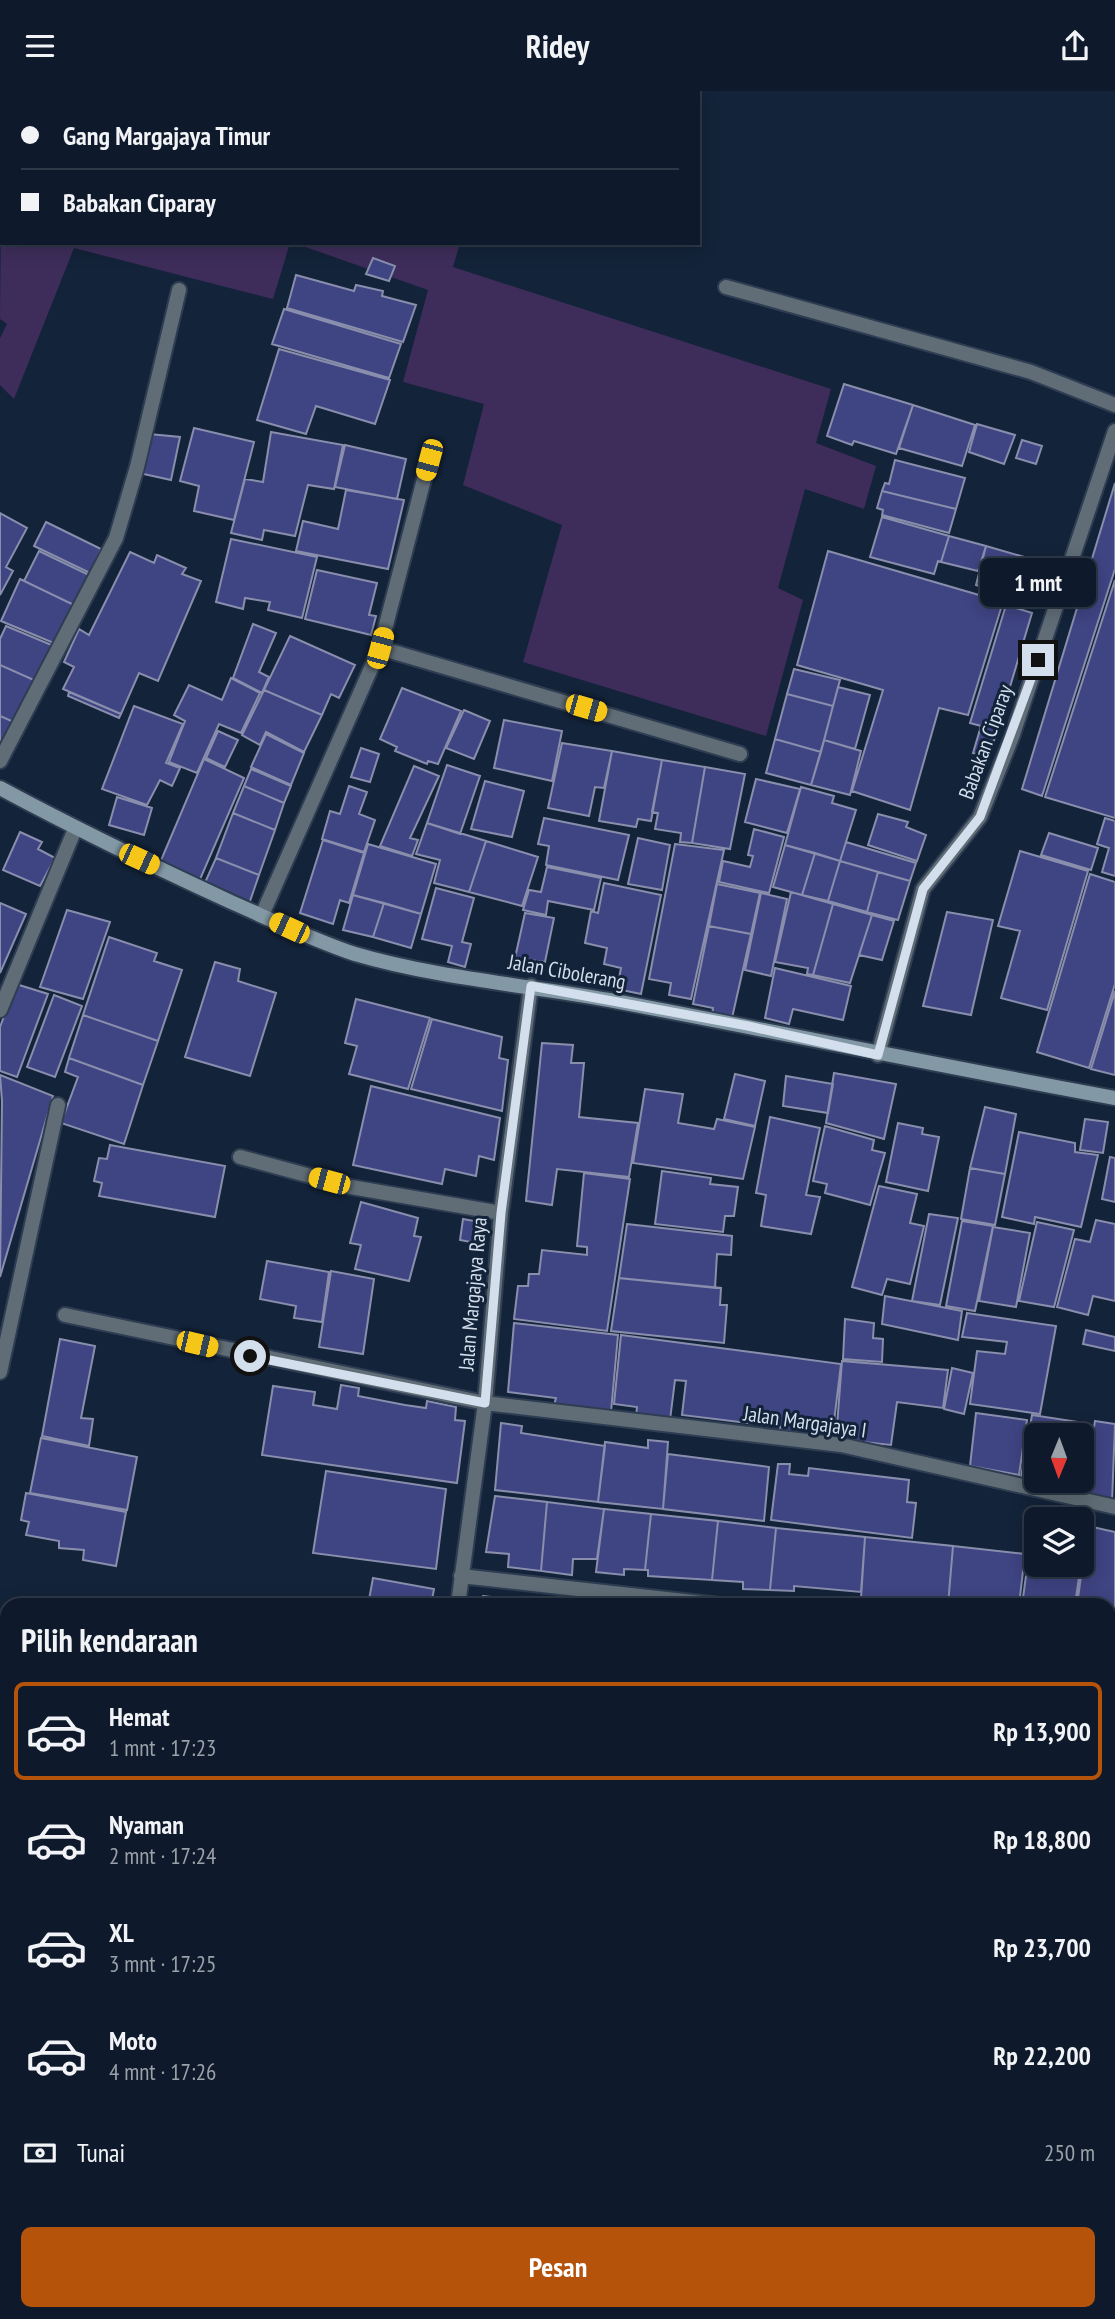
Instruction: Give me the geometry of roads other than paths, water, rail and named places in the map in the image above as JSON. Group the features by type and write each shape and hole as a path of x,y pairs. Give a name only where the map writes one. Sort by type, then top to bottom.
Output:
{"street":[{"path":"726,287 1031,372 1115,405"},
{"path":"0,761 116,538 137,467 179,289"},
{"name":"Babakan Ciparay","path":"878,1055 923,889 980,817 1012,737 1115,431"},
{"path":"262,915 380,648 429,460"},
{"path":"380,648 740,754"},
{"name":"Jalan Cibolerang","path":"0,788 75,829 262,915 356,954 420,968 748,1026 878,1055 1115,1097"},
{"path":"0,1010 75,829"},
{"name":"Jalan Margajaya Raya","path":"459,1598 485,1403 501,1213 531,986"},
{"path":"0,1372 58,1105"},
{"path":"240,1157 351,1187 501,1213"},
{"name":"Jalan Margajaya I","path":"65,1315 485,1403 841,1445 1115,1507"},
{"path":"461,1576 618,1598"}]}
